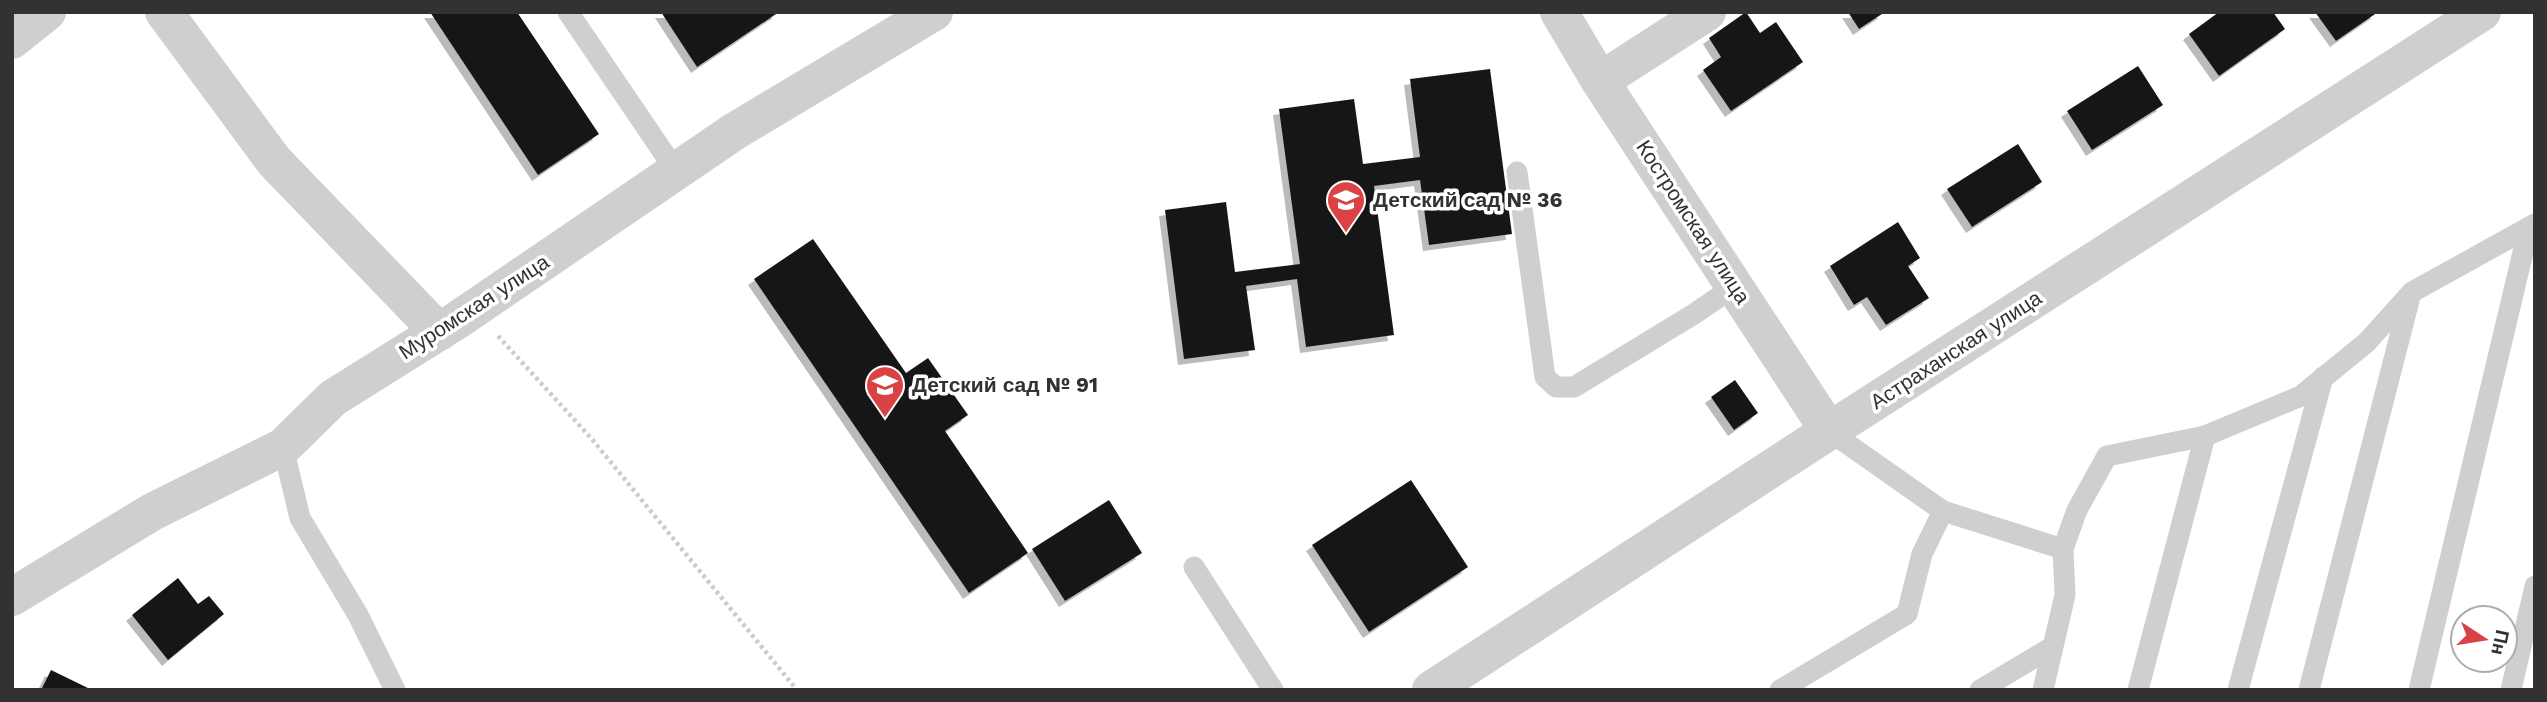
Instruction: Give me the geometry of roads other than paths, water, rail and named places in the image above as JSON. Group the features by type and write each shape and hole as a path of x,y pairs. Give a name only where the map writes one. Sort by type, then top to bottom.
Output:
{"street":[{"path":"12,40 47,12"},
{"path":"164,12 274,161 439,332"},
{"name":"Муромская улица","path":"12,597 152,512 283,447 333,398 439,332 735,131 934,12"},
{"name":"Костромская улица","path":"1559,12 1600,81 1829,431"},
{"path":"1600,81 1707,12"},
{"name":"Астраханская улица","path":"1431,690 2482,12"}],"lane":[{"path":"568,12 677,171"},
{"path":"1517,172 1545,377 1556,387 1574,387 1735,286"},
{"path":"2043,690 2066,595 2063,549 2077,510 2107,456 2205,436 2301,396 2367,342 2412,292 2532,225"},
{"path":"2418,690 2532,225"},
{"path":"2309,690 2412,292"},
{"path":"2238,690 2323,377"},
{"path":"1829,431 1943,511 2063,549"},
{"path":"2138,690 2205,436"},
{"path":"283,447 300,518 358,615 395,690"},
{"path":"1780,690 1907,614 1922,555 1943,511"},
{"path":"1194,567 1273,690"},
{"path":"2511,690 2535,586"},
{"path":"1980,690 2052,647"}],"place":[{"name":"Детский сад № 36","path":"1346,234"},
{"name":"Детский сад № 91","path":"885,419"}]}
